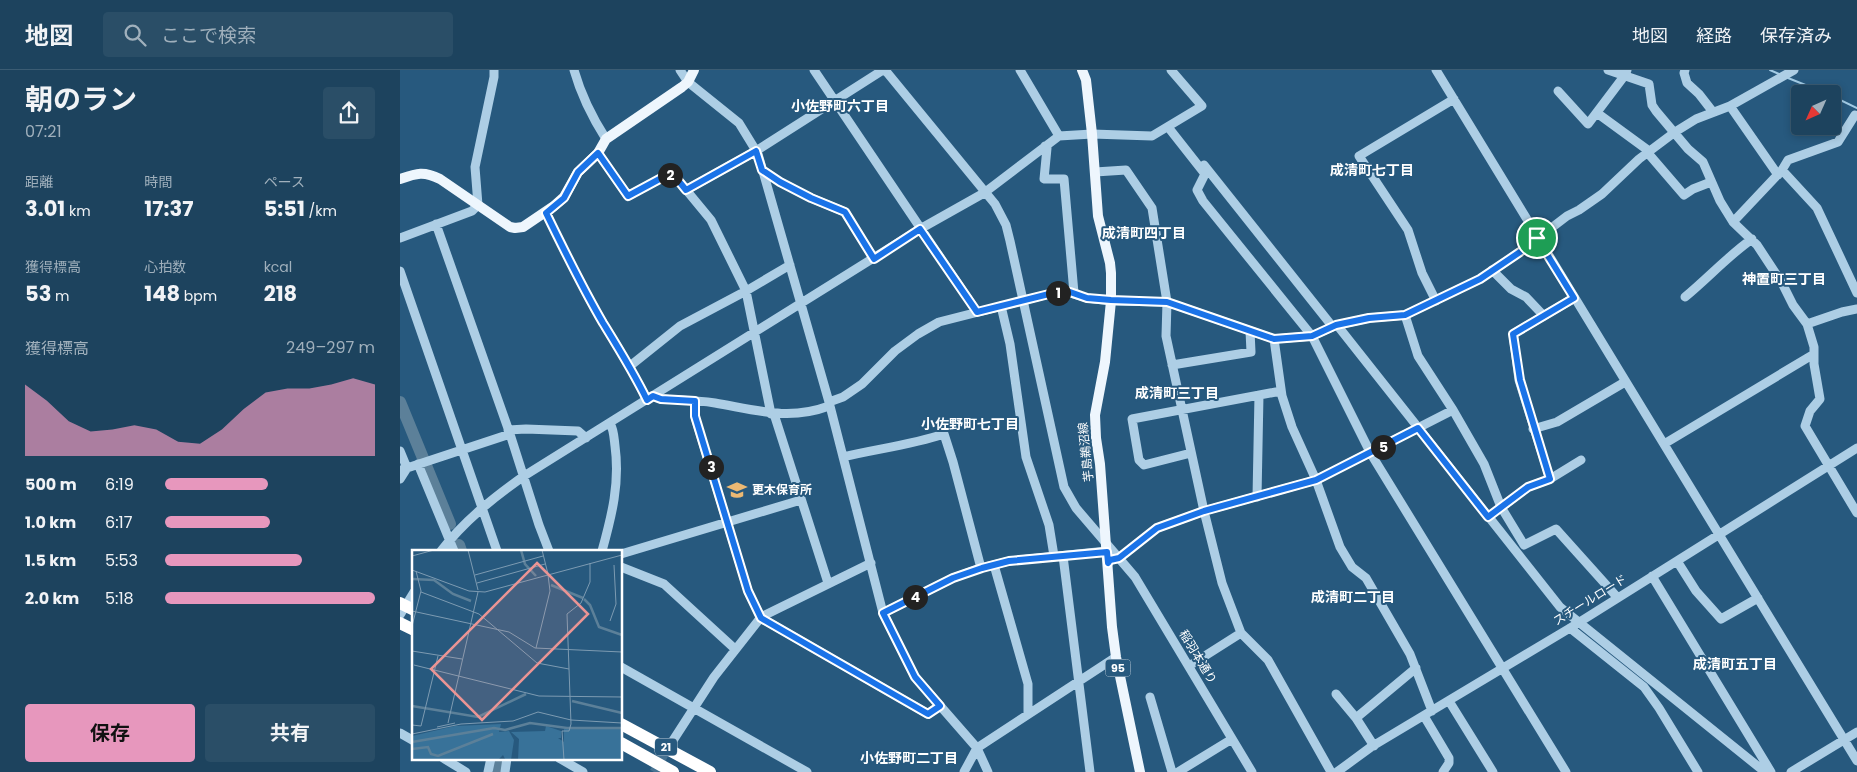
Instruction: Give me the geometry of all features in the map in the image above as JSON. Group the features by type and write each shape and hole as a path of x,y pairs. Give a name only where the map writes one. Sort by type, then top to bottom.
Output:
{"highway":[{"path":"400,623 412,629"},
{"name":"21","path":"622,725 710,772"},
{"name":"21","path":"622,743 673,772"}],"main road":[{"path":"400,179 413,174 429,174 510,227 523,227 546,213 564,198 578,172 598,153 606,139 682,87 688,82 694,70"},
{"name":"芋島鵜沼線","path":"1083,71 1086,80 1092,134 1098,216 1110,263 1111,300 1105,362 1095,415 1116,657 1140,772"}],"street":[{"path":"400,238 472,211 478,205 475,167 494,70"},
{"path":"574,70 579,89 606,139"},
{"path":"680,70 688,82 739,123 756,151 829,404 883,613 915,677 977,748 988,772"},
{"path":"814,70 977,312"},
{"path":"686,190 756,151 884,70"},
{"name":"稲羽本通り","path":"884,70 995,204 1006,226 1064,487 1076,508 1107,547 1135,577 1252,772"},
{"path":"1020,70 1059,136"},
{"path":"442,550 483,506 524,476 801,305 920,229 984,193 1059,136 1092,134 1152,136 1202,106 1172,70"},
{"path":"1436,70 1857,760"},
{"path":"1608,70 1626,73 1649,84 1652,105 1670,129 1703,162 1720,201 1733,222 1752,239 1807,324 1814,347 1820,399 1810,411 1804,426 1830,465 1857,513"},
{"path":"1685,70 1687,82 1699,94 1712,112"},
{"path":"1558,91 1588,124 1626,73"},
{"path":"650,398 695,401 772,414 812,412 844,397 862,384 895,351 918,334 939,322 1024,302 1049,294 1074,293 1087,298 1167,302 1274,339 1312,336 1334,326 1369,318 1405,315 1480,279 1520,252 1567,216 1602,194 1648,151 1675,132 1712,112 1730,106 1787,74"},
{"path":"1436,301 1422,273 1408,230 1359,156 1454,99"},
{"path":"1730,106 1780,172 1817,208 1857,293"},
{"path":"1733,222 1780,172 1788,160 1838,142 1855,112"},
{"path":"1597,113 1648,151 1684,196 1693,189 1711,182"},
{"path":"1168,127 1205,174 1197,190 1203,201 1312,336 1370,454 1566,772"},
{"path":"1045,146 1047,148 1044,179 1064,179 1074,293"},
{"path":"598,153 628,196 667,175 673,174 711,220 746,291 772,414 828,583"},
{"path":"1191,156 1194,153 1418,428 1560,607 1765,772"},
{"path":"762,170 780,182 845,212 874,259"},
{"path":"1095,172 1126,170 1152,208 1167,302 1166,336 1204,511 1222,583 1241,634 1268,660 1331,772"},
{"path":"546,213 578,278 650,398"},
{"path":"436,224 549,550"},
{"path":"1685,297 1713,274 1732,253 1752,239"},
{"path":"630,366 680,326 790,265"},
{"path":"1492,270 1511,289 1526,297 1544,316"},
{"path":"400,271 498,550"},
{"path":"1550,479 1520,380 1513,334 1574,298"},
{"path":"1001,306 1010,344 1026,457 1059,556 1080,680 1090,772"},
{"path":"1807,324 1857,309"},
{"path":"1405,315 1418,356 1453,410 1484,464 1501,507 1524,545 1556,529 1617,597"},
{"path":"1172,365 1251,352 1250,331"},
{"path":"1274,339 1281,391 1292,428 1316,480 1340,547 1352,567 1366,578 1410,654 1416,668 1428,714 1449,758 1449,763 1443,772"},
{"path":"1664,444 1814,354"},
{"path":"1534,430 1557,422 1626,382"},
{"path":"1191,453 1144,464 1139,460 1132,419 1281,391"},
{"path":"1257,496 1259,395"},
{"path":"695,401 695,416 748,591 761,618 928,714 940,706"},
{"path":"1108,563 1110,560 1119,558 1157,528 1204,511 1316,480 1453,410"},
{"path":"602,550 614,508 618,483 613,429 610,423"},
{"path":"404,469 509,432 526,429 578,431 586,438"},
{"path":"843,457 918,442 944,434 982,568"},
{"name":"スチールロード","path":"1337,772 1374,746 1570,628 1578,621 1719,536 1857,448"},
{"path":"400,451 404,469 400,479"},
{"path":"1488,517 1528,487 1550,479 1581,460"},
{"path":"423,463 454,550"},
{"path":"622,554 801,500"},
{"path":"883,613 953,578 982,568 1009,561 1059,556 1107,547"},
{"path":"1677,561 1696,591 1721,619 1758,598"},
{"path":"672,742 693,707 735,649 761,618 871,563"},
{"path":"994,565 1028,684 1028,714"},
{"path":"622,567 664,584 735,649"},
{"path":"1652,576 1771,772"},
{"path":"405,608 412,596"},
{"path":"1570,628 1644,687 1698,772"},
{"path":"1189,666 1241,634"},
{"path":"964,772 977,748 1116,657"},
{"path":"622,668 807,772"},
{"path":"1356,718 1416,668"},
{"path":"1336,694 1356,718 1374,746"},
{"path":"1150,697 1172,772"},
{"path":"1449,701 1493,772"},
{"path":"1791,772 1857,732"},
{"path":"400,733 412,740"},
{"path":"1178,772 1232,738"},
{"path":"446,760 466,772"},
{"path":"562,760 583,772"}],"waterway":[{"path":"1770,70 1779,74"},
{"path":"1788,78 1806,85"},
{"path":"1841,100 1857,108"},
{"path":"400,402 450,524"},
{"path":"459,545 461,550"},
{"path":"499,760 499,772"}],"tunnel":[{"path":"654,772 670,744"}],"place":[{"name":"更木保育所","path":"737,490"}],"district":[{"name":"小佐野町六丁目","path":"840,106"},
{"name":"成清町七丁目","path":"1372,170"},
{"name":"成清町四丁目","path":"1144,233"},
{"name":"神置町三丁目","path":"1784,279"},
{"name":"成清町三丁目","path":"1177,393"},
{"name":"小佐野町七丁目","path":"970,424"},
{"name":"成清町二丁目","path":"1353,597"},
{"name":"成清町五丁目","path":"1735,664"},
{"name":"小佐野町二丁目","path":"909,758"}],"route":[{"path":"756,151 762,170 811,198 845,212 874,259 920,229 977,312 1024,302 1049,294 1070,292 1087,298 1167,302 1274,339 1312,336 1336,325 1369,318 1405,315 1480,279 1537,238 1574,298 1513,334 1520,380 1550,479 1528,487 1488,517 1418,428 1316,480 1204,511 1157,528 1119,558 1110,560 1108,563 1107,552 1054,556 1009,561 953,578 883,613 915,677 940,706 928,714 761,618 748,591 695,416 695,401 661,399 653,396 647,400 630,366 578,278 546,213 564,198 578,172 598,153 628,196 667,175 673,174 686,190 733,162 756,151"}]}
